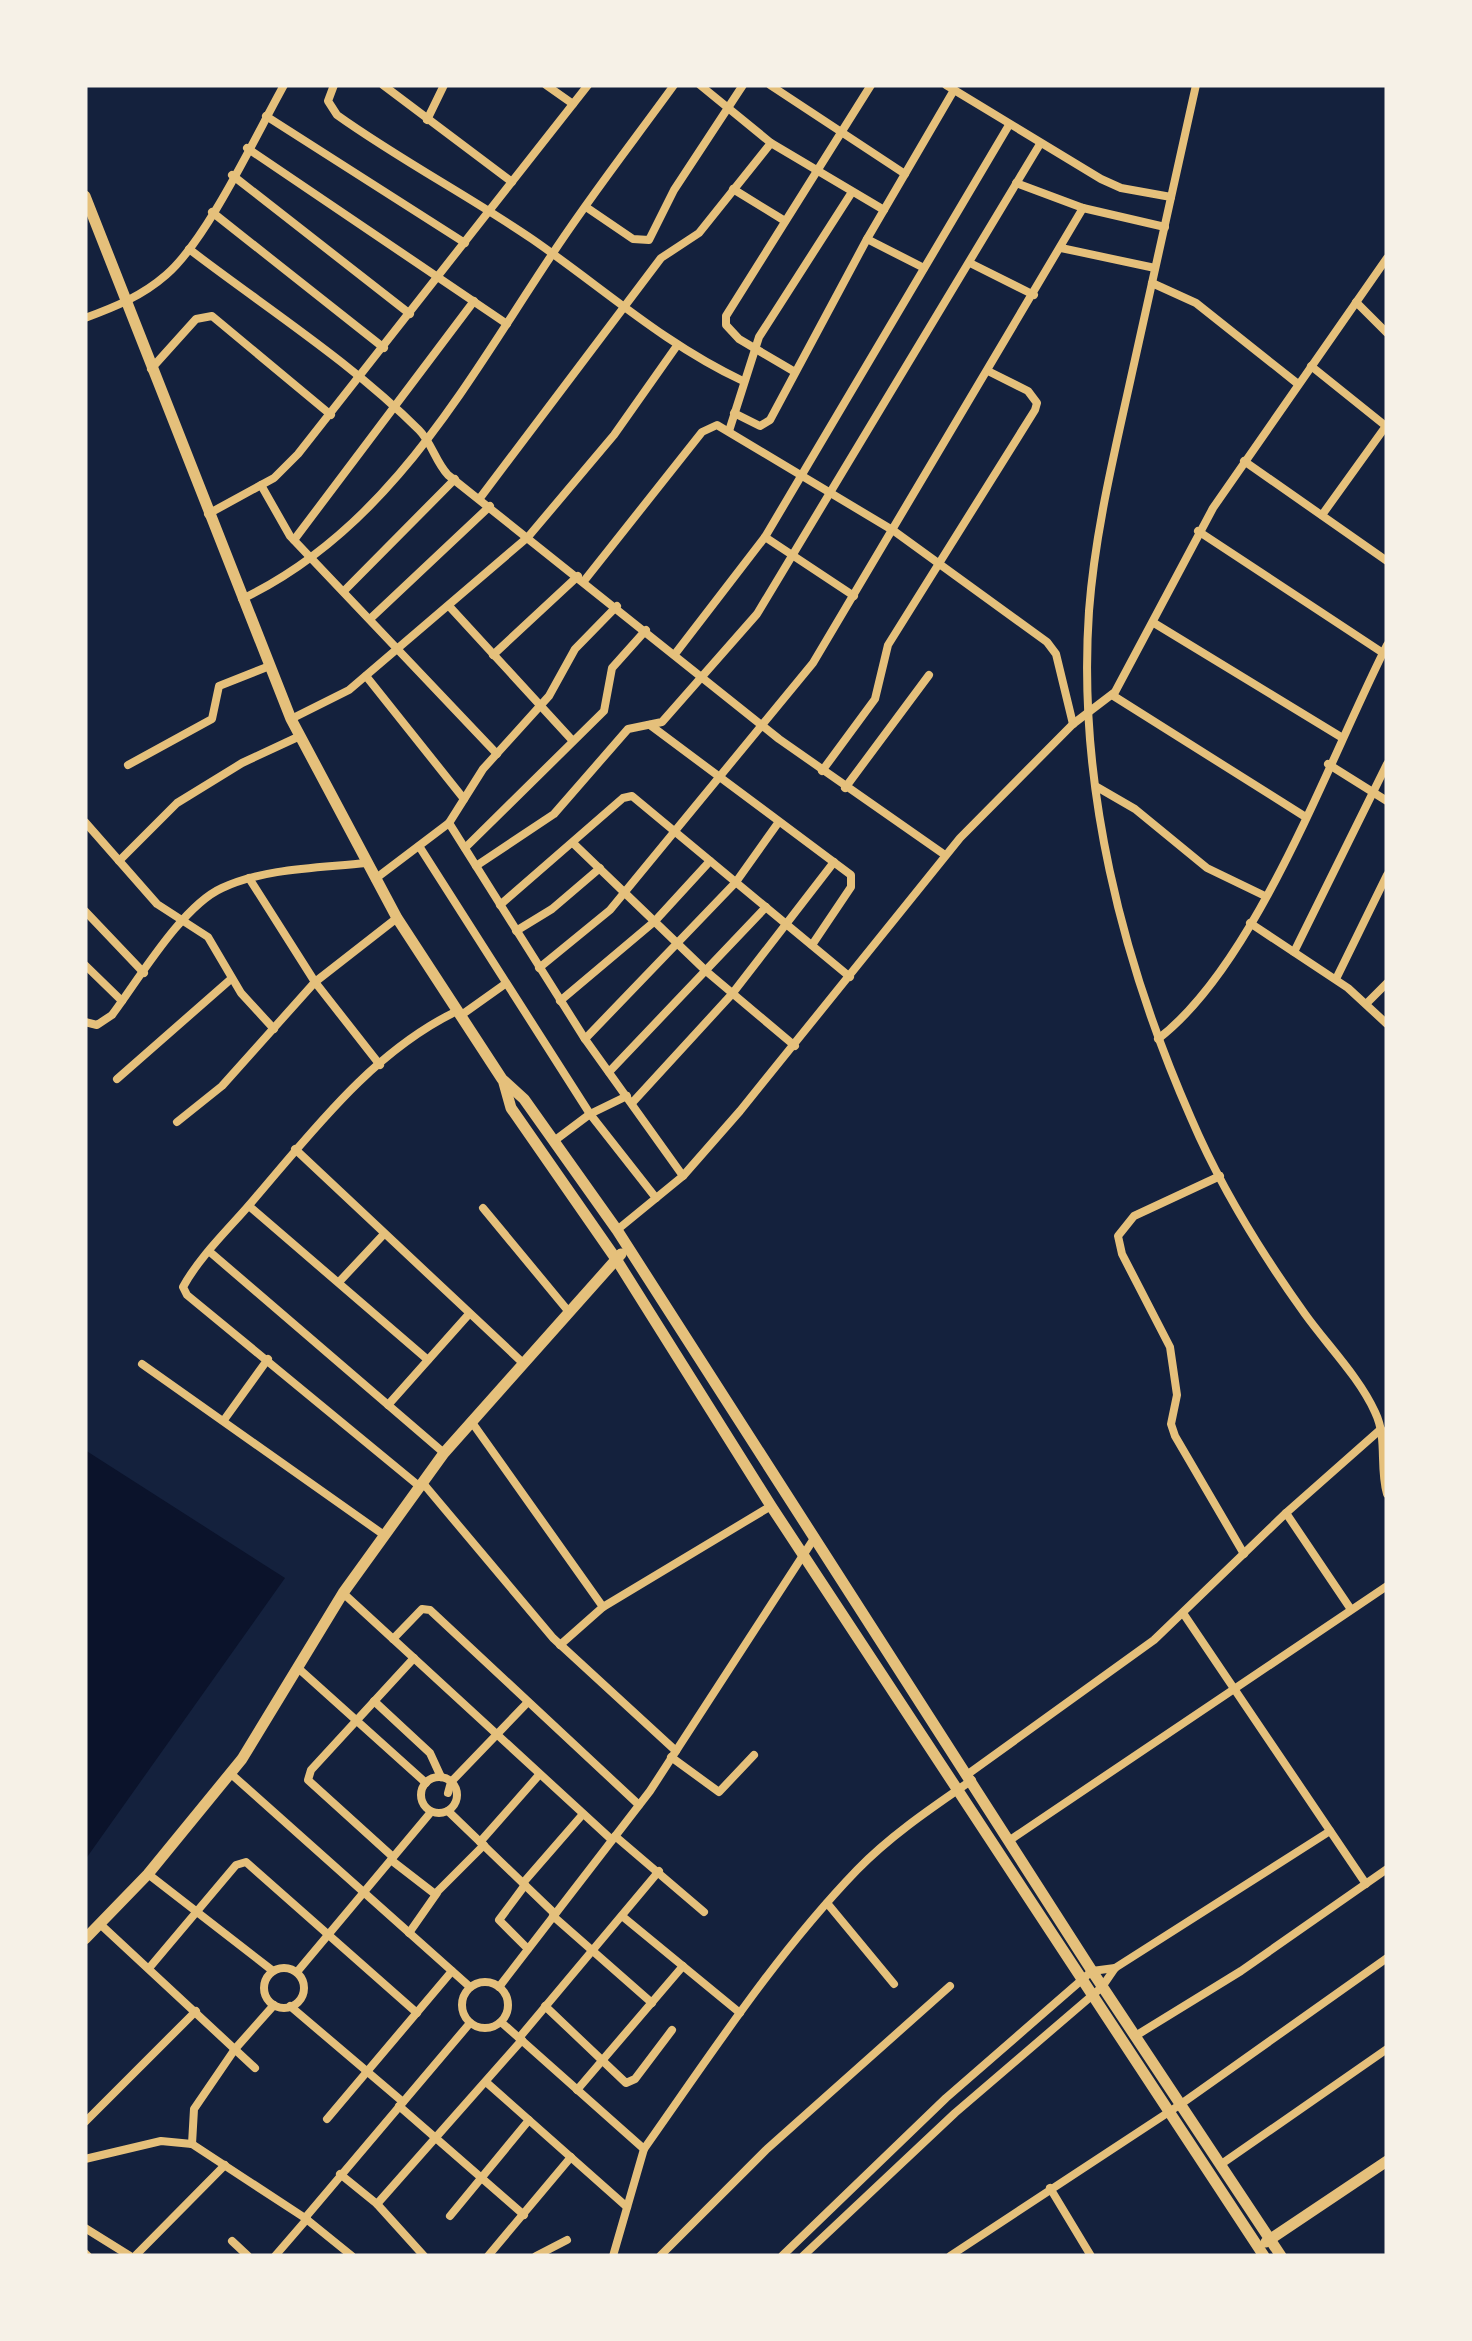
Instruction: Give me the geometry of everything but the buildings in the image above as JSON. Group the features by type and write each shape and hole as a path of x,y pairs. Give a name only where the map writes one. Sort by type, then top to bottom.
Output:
{"highway":[{"path":"85,196 268,668 374,879 502,1079 524,1099 617,1230 1092,1972 1137,2035 1261,2252 1270,2239 1387,2161"},
{"path":"502,1079 511,1108 616,1259 770,1506 1080,1981 1220,2165 1281,2256"},
{"path":"85,1940 148,1874 230,1774 343,1593 444,1452 627,1247"}],"street":[{"path":"85,318 125,303 166,275 189,249 284,85"},
{"path":"334,85 328,101 337,115 438,182 490,210 676,347 743,381"},
{"path":"383,85 512,182"},
{"path":"427,120 444,85"},
{"path":"546,85 573,104"},
{"path":"208,514 284,469 360,379 588,85"},
{"path":"242,599 314,558 384,492 427,439 552,254 674,85"},
{"path":"700,85 771,144 884,210"},
{"path":"586,207 633,239 649,240 674,190 743,85"},
{"path":"770,85 905,174"},
{"path":"796,372 731,333 726,316 871,85"},
{"path":"1196,85 1096,557 1089,611 1088,714 1097,787 1114,888 1158,1039 1220,1176 1295,1299 1374,1408 1386,1440 1387,1494"},
{"path":"734,413 765,425 950,87 1040,144 1121,188 1171,197"},
{"path":"266,116 465,243"},
{"path":"675,654 765,538 1009,125"},
{"path":"480,498 662,258 700,233 771,144"},
{"path":"476,866 554,814 628,729 662,722 757,614 1040,144"},
{"path":"247,148 507,324"},
{"path":"232,175 410,314"},
{"path":"1016,184 1084,208 1164,227"},
{"path":"733,189 785,221"},
{"path":"729,431 754,348 852,192"},
{"path":"539,968 601,919 813,663 990,372 1084,208"},
{"path":"212,212 384,348"},
{"path":"867,239 924,268"},
{"path":"1061,248 1155,268"},
{"path":"189,249 360,379 427,439 435,460 455,479 760,725 944,855"},
{"path":"617,1230 682,1176 795,1046 944,855 1072,724 1112,695 1154,623 1198,532 1387,258"},
{"path":"970,263 1034,295"},
{"path":"1152,282 1196,304 1298,384"},
{"path":"294,540 474,301"},
{"path":"1356,302 1387,333"},
{"path":"151,369 196,318 212,316 331,415"},
{"path":"291,719 330,703 366,676 528,537 614,435 676,347"},
{"path":"1311,366 1386,427 1322,516"},
{"path":"822,771 875,700 888,645 1036,403 1028,391 990,372"},
{"path":"493,655 581,578 702,432 716,425 894,531 1047,642 1056,654 1072,724"},
{"path":"1244,461 1387,561"},
{"path":"344,591 455,479"},
{"path":"261,485 294,540 497,754"},
{"path":"370,620 420,578 490,506"},
{"path":"1158,1039 1204,996 1250,923 1385,649 1198,532"},
{"path":"765,538 854,596"},
{"path":"449,606 572,740"},
{"path":"374,879 449,823 497,754 540,708 575,649 617,606"},
{"path":"1154,623 1342,737"},
{"path":"464,848 604,711 612,668 646,630"},
{"path":"128,765 212,719 220,686 268,668"},
{"path":"845,788 929,675"},
{"path":"366,676 464,799"},
{"path":"1112,695 1304,816"},
{"path":"650,725 834,862 854,882 812,945"},
{"path":"119,861 176,803 242,763 300,736"},
{"path":"1328,764 1387,801"},
{"path":"1294,952 1387,764"},
{"path":"1097,787 1135,808 1208,868 1265,896"},
{"path":"500,905 627,796 850,977"},
{"path":"85,822 157,904 208,937 231,979 274,1029"},
{"path":"449,823 585,1040 682,1176"},
{"path":"585,1040 736,882 778,823"},
{"path":"574,844 706,971 795,1046"},
{"path":"419,846 590,1114 656,1198"},
{"path":"560,1001 654,921 710,861"},
{"path":"554,1141 590,1114 629,1100 732,994 834,862"},
{"path":"85,1022 104,1022 207,897 249,878 366,863"},
{"path":"516,931 552,909 600,868"},
{"path":"1336,979 1387,875"},
{"path":"249,878 314,982 380,1066"},
{"path":"609,1072 766,907"},
{"path":"85,911 144,973"},
{"path":"177,1122 214,1094 314,982 397,918"},
{"path":"1250,923 1336,979 1387,1024"},
{"path":"85,965 122,1001"},
{"path":"117,1079 231,979"},
{"path":"1367,1004 1387,983"},
{"path":"505,984 458,1013 416,1031 295,1149 184,1283 184,1290 421,1484 560,1645 673,1754 719,1792 754,1755"},
{"path":"295,1149 524,1364"},
{"path":"1220,1176 1134,1216 1118,1236 1122,1254 1170,1348 1177,1394 1172,1424 1175,1436 1244,1554"},
{"path":"249,1206 428,1360"},
{"path":"483,1208 569,1312"},
{"path":"339,1282 384,1234"},
{"path":"210,1252 444,1452"},
{"path":"388,1405 469,1314"},
{"path":"224,1420 268,1359"},
{"path":"142,1364 384,1535"},
{"path":"471,1420 603,1607"},
{"path":"612,2256 644,2150 740,2012 860,1867 970,1777 1154,1640 1381,1428"},
{"path":"560,1645 603,1607 770,1506"},
{"path":"1286,1513 1350,1608"},
{"path":"500,1986 639,1805 815,1537"},
{"path":"1010,1840 1387,1586"},
{"path":"343,1593 583,1814 659,1870 704,1912"},
{"path":"393,1639 422,1609 430,1610 639,1805"},
{"path":"1183,1613 1236,1686 1366,1884"},
{"path":"414,1658 311,1770 309,1784 427,1891 437,1893"},
{"path":"298,1668 426,1783"},
{"path":"374,1701 430,1753 441,1778"},
{"path":"448,1793 451,1782 526,1702"},
{"path":"230,1774 470,1987"},
{"path":"409,1933 437,1893 539,1775"},
{"path":"297,1972 392,1858 434,1813 457,1798 451,1782 441,1778 426,1783"},
{"path":"426,1783 421,1799 434,1813"},
{"path":"445,1807 554,1915 652,2004"},
{"path":"528,1949 499,1920 583,1814"},
{"path":"782,2256 946,2098 1080,1981 1092,1972 1115,1968 1330,1831"},
{"path":"150,1967 236,1865 246,1862 417,2013"},
{"path":"1137,2035 1240,1971 1387,1869"},
{"path":"377,2204 439,2138 659,1870"},
{"path":"148,1874 273,1972"},
{"path":"828,1903 894,1984"},
{"path":"622,1916 740,2012"},
{"path":"100,1924 255,2068"},
{"path":"950,2256 1175,2107 1387,1958"},
{"path":"578,2090 682,1966"},
{"path":"274,2005 264,1986 273,1972 284,1968 297,1972"},
{"path":"803,2256 955,2113 1102,1987 1115,1968"},
{"path":"327,2119 452,1971"},
{"path":"290,2006 304,1990 297,1972"},
{"path":"500,1986 482,1982 470,1987 462,2005 470,2023 482,2028 501,2022"},
{"path":"500,1986 508,2004 501,2022"},
{"path":"660,2256 767,2149 950,1986"},
{"path":"274,2005 290,2006 524,2214"},
{"path":"192,2144 194,2109 235,2048 274,2005"},
{"path":"545,2006 622,2082 631,2082 672,2030"},
{"path":"85,2122 196,2011"},
{"path":"501,2022 644,2150"},
{"path":"275,2256 470,2023"},
{"path":"1220,2165 1387,2049"},
{"path":"486,2082 627,2207"},
{"path":"450,2216 529,2120"},
{"path":"85,2159 161,2141 192,2144 306,2219 352,2256"},
{"path":"488,2256 571,2157"},
{"path":"85,2228 133,2256 212,2183 225,2165"},
{"path":"340,2174 377,2204 424,2256"},
{"path":"1050,2188 1091,2256"},
{"path":"536,2256 566,2240"},
{"path":"232,2241 248,2256"},
{"path":"1246,2256 1261,2252"}],"water":[{"path":"85,1450 285,1578 85,1860"}]}
